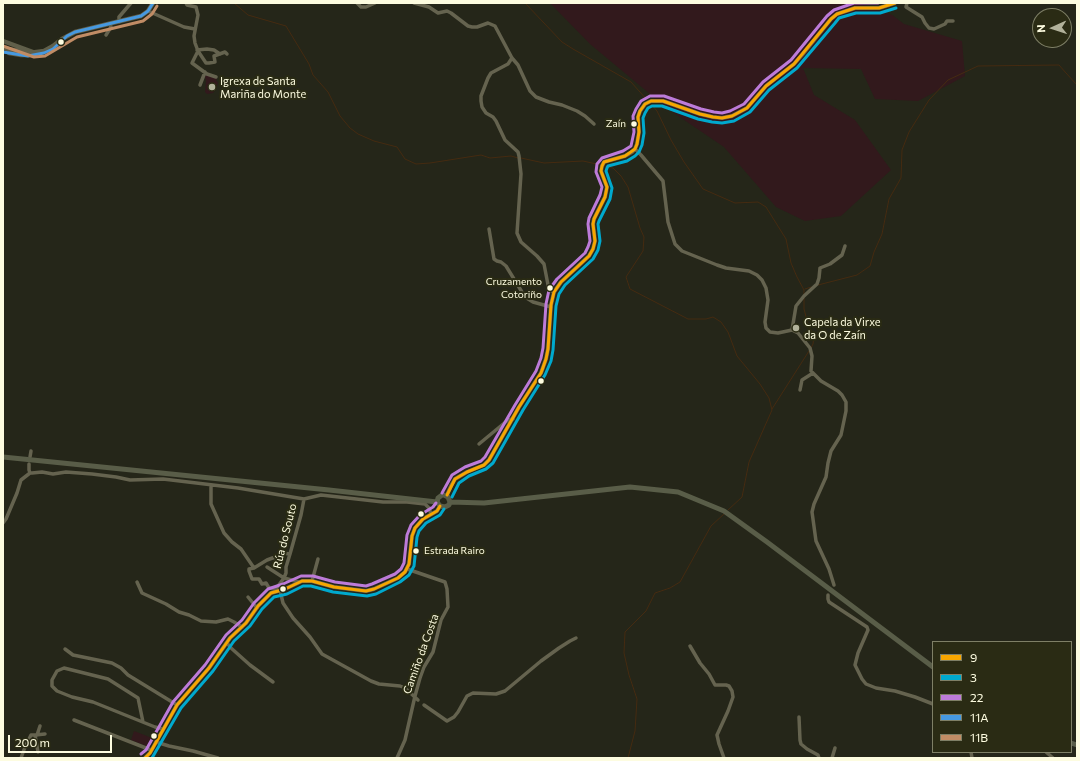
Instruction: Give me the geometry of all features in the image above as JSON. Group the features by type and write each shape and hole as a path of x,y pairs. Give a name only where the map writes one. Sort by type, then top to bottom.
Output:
{"main road":[{"path":"3,49 35,52 49,49 67,36 79,31 138,17 148,11 153,3"},
{"path":"3,49 21,55 34,55 48,51 57,46 67,36"},
{"path":"4,41 35,52"},
{"path":"3,49 7,44 4,41"},
{"path":"3,458 329,490 439,504 445,507 450,502"},
{"path":"450,502 484,503 630,487 678,492 724,511 932,666"},
{"path":"439,504 438,498 442,495 447,495 450,498 450,502"}],"street":[{"path":"119,22 120,17 131,3"},
{"path":"186,3 187,5 197,5 198,15 194,36 195,43 198,51 206,63 215,62 214,56 225,52 227,54"},
{"path":"357,3 360,6 366,7 375,3"},
{"path":"414,3 429,7 438,13 447,11 468,26 477,27 488,23 495,26 512,58 518,65 530,91 536,97 549,102 562,104 577,111 594,124"},
{"path":"447,495 455,479 484,465 489,460 519,407 537,380 546,359 548,349 551,307 554,292 561,282 589,256 593,249 595,241 593,224 594,219 605,197 607,187 601,171 602,166 604,162 625,156 635,149 639,132 638,117 645,104 651,101 663,101 713,117 722,118 732,116 747,108 766,86 794,64 831,18 837,14 855,8 879,8 895,3"},
{"path":"907,3 906,7 922,17 929,28 934,29 945,24 947,21 953,21"},
{"path":"148,11 184,27 195,29"},
{"path":"106,36 111,27 110,24"},
{"path":"216,77 207,74 192,62 198,51 207,49 214,50 220,54"},
{"path":"512,58 508,64 491,73 481,96 482,107 496,121 505,140 518,152 520,156 521,174 517,233 521,242 544,264 549,290 554,292"},
{"path":"200,85 205,72"},
{"path":"635,149 663,181 668,222 675,244 682,251 717,265 726,268 749,271 757,275 762,280 766,288 768,300 764,322 766,328 770,332 778,333 792,330 798,333 810,348 812,356 811,372 821,381 838,391 846,402 846,412 841,435 831,452 826,477 812,512 816,540 829,569 834,585"},
{"path":"489,229 495,261 501,262 506,266 525,297 533,302 551,307"},
{"path":"792,330 796,306 817,284 820,268 830,264 842,255 845,246"},
{"path":"800,390 802,380 813,374"},
{"path":"479,444 508,420 513,419"},
{"path":"30,457 31,451"},
{"path":"29,464 30,473"},
{"path":"3,523 8,515 21,480 30,473 45,472 53,474 66,472 92,474 130,480 163,479 238,488 304,499 321,495 383,502 407,502 425,504 429,508 431,514"},
{"path":"211,485 211,504 224,533 241,549 254,568"},
{"name":"Rúa do Souto","path":"284,578 302,515 304,499"},
{"path":"290,554 282,553 254,568 249,569 252,579 259,579 262,584 266,583 269,588 274,591 302,581 312,581 334,587 366,591 374,589 403,575 410,560 412,536 414,531 421,521 437,511 439,504"},
{"path":"3,516 8,515"},
{"path":"312,581 318,559"},
{"path":"267,567 284,578 299,582"},
{"name":"Camiño da Costa","path":"398,756 405,740 422,673 433,652 441,620 448,607 445,582 407,569"},
{"path":"145,758 177,705 210,668 230,638 246,623 257,608 274,591 284,578"},
{"path":"137,582 142,593 180,612 201,621 216,622 228,619 242,627"},
{"path":"280,590 283,603 322,654 371,682 405,688 418,700"},
{"path":"828,595 829,602 867,627 868,630 858,653 855,665 866,684 876,688 895,691 932,704"},
{"path":"248,597 257,608"},
{"path":"424,705 447,721 454,717 458,712 467,696 473,693 496,694 505,691 558,648 576,638"},
{"path":"227,643 250,665 273,682"},
{"path":"690,646 715,685 726,684 732,691 733,697 717,735 724,758"},
{"path":"65,649 73,655 112,663 121,668 128,675 177,705"},
{"path":"143,722 138,698 108,679 64,668 57,671 52,680 52,686 57,691 72,697 93,702 143,722 163,728"},
{"path":"799,717 801,744 818,755 819,758"},
{"path":"74,720 151,750"},
{"path":"38,752 36,735 40,726"},
{"path":"21,758 31,735 45,734"},
{"path":"156,742 218,758"},
{"path":"832,758 835,748"}],"shaded area":[{"path":"550,3 860,3 892,15 904,24 962,41 965,76 918,101 875,99 861,69 803,68 814,95 855,120 891,170 841,216 805,221 776,207 724,147 668,109 590,44"},
{"path":"207,75 217,78 216,81 218,82 213,93 207,94 205,92 205,76"},
{"path":"134,731 152,738 149,745 147,746 131,740"}],"waterway":[{"path":"234,3 248,15 286,26 309,64 313,75 328,92 340,116 350,128 358,134 374,141 397,147 405,159 416,164 481,155 490,158 511,156 518,158"},
{"path":"525,3 562,42 631,82 648,101"},
{"path":"818,285 857,275 870,266 882,234 889,199 901,178 902,150 909,132 929,100 948,80 978,66 1059,65 1077,85"},
{"path":"651,104 657,111 684,162 703,189 735,203 758,202 766,207 786,239 791,263 804,290 804,295"},
{"path":"521,158 544,163 583,161 601,165"},
{"path":"604,166 613,168 621,176 628,187 644,237 643,251 626,277 630,289 688,319 706,319 713,317 721,322 728,332 737,356 760,384 769,398 772,410 749,462 742,497 728,510"},
{"path":"805,289 811,287"},
{"path":"804,298 804,309 809,328 814,334 811,348"},
{"path":"772,409 809,351"},
{"path":"628,758 635,731 637,699 624,653 625,632 646,611 655,593 670,588 680,582 711,526 724,514"}],"transit line":[{"name":"11A","path":"3,52 28,56 44,53 53,49 67,36 75,32 141,16 148,11 153,3"},
{"name":"22","path":"442,493 452,475 465,467 481,461 485,457 536,371 543,348 546,304 549,290 557,279 585,253 590,241 588,224 589,218 600,195 602,187 596,172 597,164 602,158 623,151 631,146 634,132 633,116 641,101 650,96 664,96 714,112 722,113 730,111 744,104 763,82 791,60 827,16 834,10 854,3 878,3"},
{"name":"9","path":"447,495 455,479 484,465 489,460 519,407 541,373 548,349 551,305 554,292 561,282 589,256 593,249 595,241 593,224 594,219 605,197 607,187 601,171 602,166 604,162 625,156 635,149 639,132 638,117 645,104 651,101 663,101 713,117 722,118 732,116 747,108 766,86 794,64 831,19 837,14 855,8 879,8 895,3"},
{"name":"11B","path":"3,46 34,57 45,56 77,37 143,21 152,14 157,6"},
{"name":"3","path":"452,497 459,483 469,476 486,469 493,463 545,375 551,361 553,350 556,306 559,294 565,285 593,259 598,250 600,241 598,224 610,199 612,188 606,171 607,168 608,166 627,161 639,152 644,133 643,118 648,108 652,106 662,106 698,119 712,122 722,123 734,121 750,112 769,90 797,68 839,18 856,13 880,13 896,8"},
{"name":"22","path":"141,754 146,750 173,702 205,665 226,635 242,620 254,603 268,589 301,576 313,576 335,582 366,586 395,574 401,569 404,563 407,535 411,525 420,515 433,507 436,503"},
{"name":"9","path":"145,758 150,753 177,705 209,668 230,638 246,623 258,606 271,593 285,589 302,581 312,581 334,587 366,591 398,578 405,572 409,564 412,536 415,528 423,519 437,511 440,506"},
{"name":"3","path":"152,758 181,708 213,671 234,641 250,626 262,609 274,597 287,594 303,586 311,586 333,592 367,596 376,594 400,582 409,575 414,566 419,531 426,523 440,515 444,509"}],"place":[{"name":"Igrexa de Santa Mariña do Monte","path":"212,87"},
{"name":"Zaín","path":"634,124"},
{"name":"Cruzamento Cotoriño","path":"550,288"},
{"name":"Capela da Virxe da O de Zaín","path":"796,328"},
{"name":"Estrada Rairo","path":"416,551"}]}
